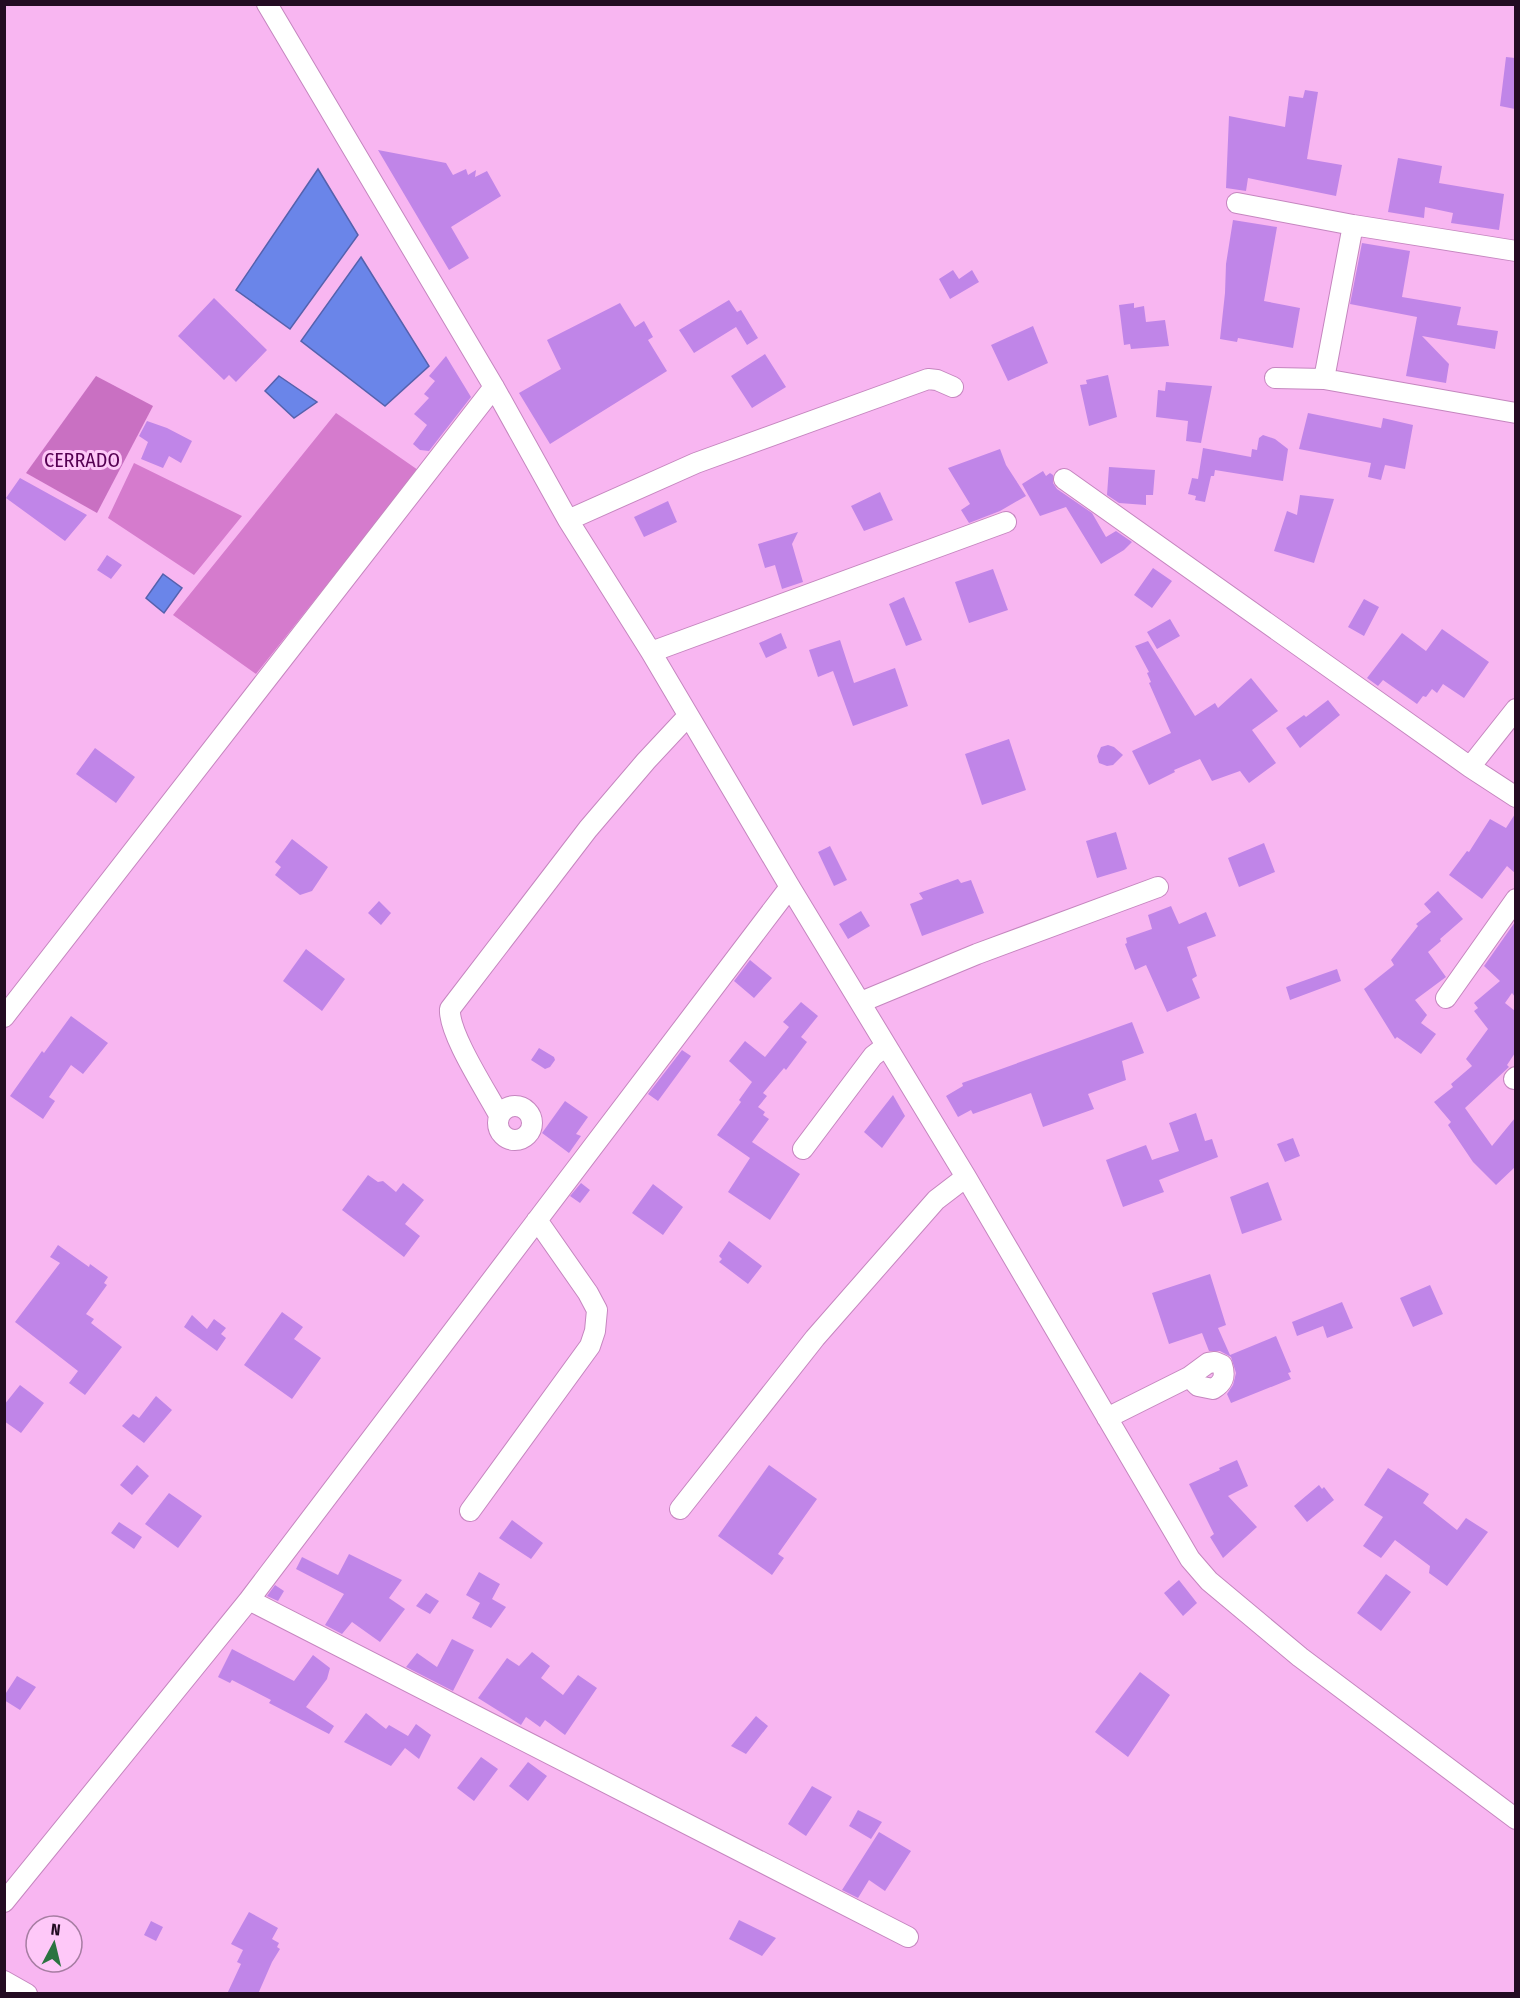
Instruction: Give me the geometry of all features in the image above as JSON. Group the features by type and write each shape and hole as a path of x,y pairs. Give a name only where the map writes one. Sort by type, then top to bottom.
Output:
{"street":[{"path":"267,4 494,387 568,520 651,652 966,1177 1190,1559 1209,1581 1300,1657 1515,1819"},
{"path":"1237,203 1353,225 1515,251"},
{"path":"1323,379 1353,225"},
{"path":"1275,378 1323,379 1515,413"},
{"path":"568,520 696,463 909,385 928,379 953,387"},
{"path":"4,1017 494,387"},
{"path":"1064,479 1515,797"},
{"path":"651,652 1006,522"},
{"path":"1470,767 1515,709"},
{"path":"499,1115 459,1042 449,1018 450,1010 588,829 688,716"},
{"path":"4,1902 249,1600 790,887"},
{"path":"861,1002 977,954 1158,887"},
{"path":"1446,998 1515,899"},
{"path":"803,1149 873,1056 886,1046"},
{"path":"680,1509 815,1338 936,1200 966,1177"},
{"path":"470,1510 590,1346 595,1331 597,1310 588,1293 537,1220"},
{"path":"1107,1418 1189,1377"},
{"path":"249,1600 908,1937"},
{"path":"4,1981 27,1994"}],"shaded area":[{"path":"336,413 418,470 256,674 173,615"},
{"path":"134,463 242,516 194,575 108,518"}],"green space":[{"name":"CERRADO","path":"96,376 153,406 97,513 26,473"}],"water":[{"path":"318,169 358,235 290,329 236,290"},
{"path":"361,257 429,366 385,406 301,341"},
{"path":"279,376 317,402 294,418 265,391"},
{"path":"163,574 182,588 164,613 146,598"}],"building":[{"path":"1506,57 1515,58 1515,109 1500,106"},
{"path":"1305,90 1318,92 1307,159 1342,165 1336,196 1248,178 1246,191 1226,188 1229,116 1285,127 1289,96 1303,98"},
{"path":"378,150 446,163 453,175 466,169 468,175 476,170 475,177 487,171 501,196 451,227 469,258 449,270"},
{"path":"1398,158 1442,166 1439,183 1504,194 1499,230 1451,223 1453,213 1425,207 1424,218 1388,212"},
{"path":"1233,220 1277,227 1264,301 1300,308 1293,348 1238,338 1237,342 1220,339 1226,264"},
{"path":"1362,243 1410,251 1402,297 1461,307 1457,325 1498,331 1495,349 1422,336 1449,364 1446,383 1406,376 1417,317 1350,304"},
{"path":"953,270 959,279 972,270 979,282 950,299 939,279"},
{"path":"214,298 267,350 236,382 229,375 224,380 178,336"},
{"path":"729,300 737,312 741,310 758,338 747,345 736,327 694,353 679,330"},
{"path":"620,303 635,327 644,321 653,337 648,340 667,371 550,444 519,393 561,369 547,340"},
{"path":"1134,303 1134,308 1144,306 1146,322 1165,320 1169,346 1131,349 1130,344 1124,345 1119,305"},
{"path":"1033,326 1048,363 1008,381 991,345"},
{"path":"765,354 786,387 752,408 731,376"},
{"path":"446,356 471,397 429,451 420,450 413,444 427,425 414,414 429,398 424,394 435,381 429,376"},
{"path":"1108,375 1117,417 1089,426 1080,385 1087,384 1086,380"},
{"path":"1166,382 1212,386 1201,443 1186,441 1188,421 1156,417 1158,390 1165,391"},
{"path":"1308,413 1381,428 1383,418 1413,425 1405,469 1385,465 1381,480 1368,477 1371,463 1299,449"},
{"path":"147,421 192,441 181,463 169,456 163,468 141,459 148,442 139,436"},
{"path":"1263,435 1275,439 1288,449 1283,481 1215,470 1214,476 1211,476 1205,502 1195,500 1196,496 1188,494 1192,478 1198,479 1203,448 1251,457 1252,449 1257,450 1259,438"},
{"path":"1000,449 1006,465 1026,496 1000,511 969,523 961,510 970,504 948,468"},
{"path":"1109,467 1155,470 1153,495 1146,495 1146,505 1119,503 1107,495"},
{"path":"1043,471 1046,476 1050,473 1053,475 1053,483 1057,489 1092,513 1106,537 1116,531 1132,542 1124,550 1101,564 1066,507 1040,516 1022,484"},
{"path":"20,478 87,515 65,541 6,498"},
{"path":"880,492 893,520 864,531 851,506"},
{"path":"1300,495 1334,499 1314,563 1274,551 1287,511 1297,515"},
{"path":"668,501 677,522 644,537 634,517"},
{"path":"798,532 792,544 803,582 782,589 775,565 765,568 758,544"},
{"path":"107,555 122,565 111,579 97,570"},
{"path":"1153,568 1172,581 1152,608 1134,595"},
{"path":"993,569 1008,610 969,623 955,582"},
{"path":"904,597 922,640 906,646 889,604"},
{"path":"1364,599 1379,607 1364,636 1348,627"},
{"path":"1170,619 1180,636 1157,649 1147,632"},
{"path":"1442,629 1489,662 1464,698 1443,684 1437,693 1432,689 1417,704 1383,680 1378,686 1367,678 1402,633 1426,651"},
{"path":"781,633 787,648 766,658 759,643"},
{"path":"840,640 854,683 895,668 908,706 853,726 833,671 818,677 809,650"},
{"path":"1148,641 1195,716 1215,703 1218,708 1251,678 1278,711 1252,730 1276,763 1249,783 1240,771 1212,781 1200,759 1174,770 1175,772 1149,785 1132,751 1171,733 1149,683 1151,682 1147,673 1149,672 1135,646"},
{"path":"1328,700 1340,715 1300,748 1286,728 1304,715 1306,717"},
{"path":"1009,739 1026,790 982,805 965,754"},
{"path":"1108,745 1123,755 1113,765 1107,766 1099,763 1097,756 1101,747"},
{"path":"95,748 135,777 116,803 76,774"},
{"path":"1515,814 1515,873 1507,866 1482,899 1449,875 1467,851 1469,852 1490,819 1506,828"},
{"path":"1116,832 1127,869 1097,878 1086,841"},
{"path":"292,839 328,867 312,891 300,895 275,875 281,867 275,862"},
{"path":"1264,843 1275,872 1239,887 1228,858"},
{"path":"830,846 847,880 834,886 818,852"},
{"path":"958,879 961,883 971,880 984,913 922,936 910,904 923,899 919,893"},
{"path":"1438,891 1463,919 1428,952 1446,977 1415,1000 1427,1015 1421,1023 1436,1034 1421,1054 1397,1037 1395,1039 1364,989 1394,965 1391,960 1418,926 1416,924 1431,912 1424,904"},
{"path":"379,901 391,913 381,925 368,913"},
{"path":"1171,906 1179,924 1206,912 1216,936 1187,947 1197,976 1192,979 1200,998 1167,1012 1146,965 1135,970 1125,944 1127,943 1126,938 1152,929 1148,915"},
{"path":"861,911 870,926 848,939 839,924"},
{"path":"1515,922 1515,997 1512,993 1505,1003 1515,1011 1515,1053 1507,1065 1509,1067 1465,1108 1492,1146 1515,1118 1515,1167 1496,1185 1473,1162 1448,1125 1451,1122 1434,1102 1453,1087 1451,1084 1472,1066 1466,1059 1488,1029 1474,1011 1478,1008 1474,1003 1500,981 1484,966"},
{"path":"306,949 345,979 322,1011 283,981"},
{"path":"750,960 772,978 754,998 734,981"},
{"path":"1337,969 1341,981 1290,1000 1286,987"},
{"path":"801,1002 818,1016 801,1037 807,1042 786,1070 784,1068 763,1093 767,1096 758,1107 769,1119 752,1142 800,1174 770,1220 728,1192 750,1158 717,1135 741,1102 739,1100 752,1082 729,1061 745,1041 765,1057 789,1027 783,1022"},
{"path":"71,1016 108,1043 83,1074 71,1065 49,1097 55,1101 43,1119 10,1096 42,1051 44,1053"},
{"path":"1132,1022 1144,1053 1122,1061 1126,1080 1088,1094 1094,1109 1043,1127 1031,1093 973,1114 971,1110 958,1117 946,1096 963,1086 962,1083"},
{"path":"539,1048 554,1057 555,1060 550,1067 545,1069 531,1060"},
{"path":"682,1050 691,1056 658,1101 648,1094"},
{"path":"893,1095 905,1116 882,1148 864,1132"},
{"path":"565,1101 588,1117 576,1134 581,1136 569,1153 542,1133"},
{"path":"1196,1113 1205,1141 1212,1139 1218,1157 1159,1180 1164,1192 1123,1207 1106,1160 1146,1145 1152,1160 1179,1151 1169,1123"},
{"path":"1293,1138 1300,1156 1285,1162 1277,1144"},
{"path":"368,1175 378,1182 383,1181 396,1192 403,1183 424,1200 405,1224 420,1236 404,1257 342,1210"},
{"path":"1268,1182 1282,1220 1242,1234 1230,1197"},
{"path":"581,1183 590,1190 580,1203 570,1196"},
{"path":"653,1184 683,1207 663,1235 632,1213"},
{"path":"729,1241 762,1266 748,1284 719,1262 722,1259 719,1256"},
{"path":"58,1245 89,1267 90,1264 108,1277 104,1283 107,1285 86,1314 94,1319 91,1323 122,1347 85,1395 69,1383 78,1371 15,1322 60,1263 50,1257"},
{"path":"1210,1274 1226,1325 1218,1328 1230,1355 1276,1336 1291,1372 1288,1373 1291,1379 1231,1403 1227,1394 1233,1385 1236,1373 1231,1357 1220,1351 1209,1351 1202,1333 1169,1344 1152,1293"},
{"path":"1430,1285 1443,1314 1413,1327 1400,1298"},
{"path":"1342,1302 1353,1328 1327,1338 1323,1326 1297,1336 1292,1322"},
{"path":"282,1312 303,1327 294,1339 321,1358 292,1399 244,1365"},
{"path":"192,1315 207,1329 214,1319 226,1328 221,1334 226,1338 217,1351 184,1327"},
{"path":"20,1385 44,1403 21,1433 4,1421 4,1405"},
{"path":"156,1396 172,1410 144,1443 122,1426 133,1414 139,1418"},
{"path":"1237,1460 1248,1486 1228,1496 1257,1527 1223,1558 1210,1537 1214,1534 1189,1484"},
{"path":"137,1465 149,1476 132,1495 120,1485"},
{"path":"769,1465 817,1499 778,1554 784,1558 772,1575 718,1536"},
{"path":"1388,1468 1429,1494 1423,1503 1457,1530 1466,1518 1488,1532 1447,1586 1429,1573 1430,1566 1395,1540 1381,1558 1363,1546 1383,1517 1364,1505"},
{"path":"1319,1485 1322,1489 1324,1487 1334,1500 1307,1522 1294,1506"},
{"path":"169,1493 202,1516 178,1548 145,1524"},
{"path":"512,1520 543,1543 531,1559 499,1538"},
{"path":"119,1522 142,1537 134,1549 111,1533"},
{"path":"349,1554 402,1580 389,1598 405,1609 380,1642 352,1622 342,1634 325,1625 344,1594 296,1569 302,1557 338,1575"},
{"path":"479,1572 500,1584 492,1599 506,1607 491,1628 472,1618 480,1603 466,1595"},
{"path":"1386,1574 1411,1592 1381,1631 1357,1613"},
{"path":"1179,1580 1197,1603 1183,1616 1164,1593"},
{"path":"275,1585 284,1591 278,1601 267,1596"},
{"path":"426,1593 439,1601 430,1614 416,1606"},
{"path":"452,1639 474,1650 453,1691 406,1667 417,1653 437,1667"},
{"path":"232,1649 294,1681 313,1655 330,1668 327,1679 306,1707 334,1726 329,1734 269,1703 271,1700 232,1680 230,1683 218,1677"},
{"path":"532,1652 550,1666 541,1678 563,1695 578,1675 597,1688 565,1735 545,1720 540,1727 526,1717 521,1725 478,1698 507,1658 519,1666"},
{"path":"1140,1672 1170,1695 1128,1757 1095,1732"},
{"path":"17,1676 36,1687 20,1710 4,1700 4,1696"},
{"path":"366,1713 386,1729 389,1725 408,1736 416,1724 431,1735 419,1759 405,1748 391,1766 344,1742"},
{"path":"756,1716 768,1726 746,1754 731,1746"},
{"path":"481,1757 498,1769 474,1801 457,1788"},
{"path":"528,1762 547,1776 528,1801 509,1786"},
{"path":"812,1786 832,1797 806,1836 788,1824"},
{"path":"858,1810 882,1822 871,1839 849,1826"},
{"path":"879,1832 911,1851 885,1891 869,1880 858,1898 842,1890"},
{"path":"249,1912 278,1928 272,1939 279,1943 277,1947 280,1949 258,1994 227,1994 241,1964 237,1962 243,1950 231,1944"},
{"path":"739,1920 776,1938 762,1956 729,1939"},
{"path":"151,1921 163,1927 156,1941 144,1935"}]}
